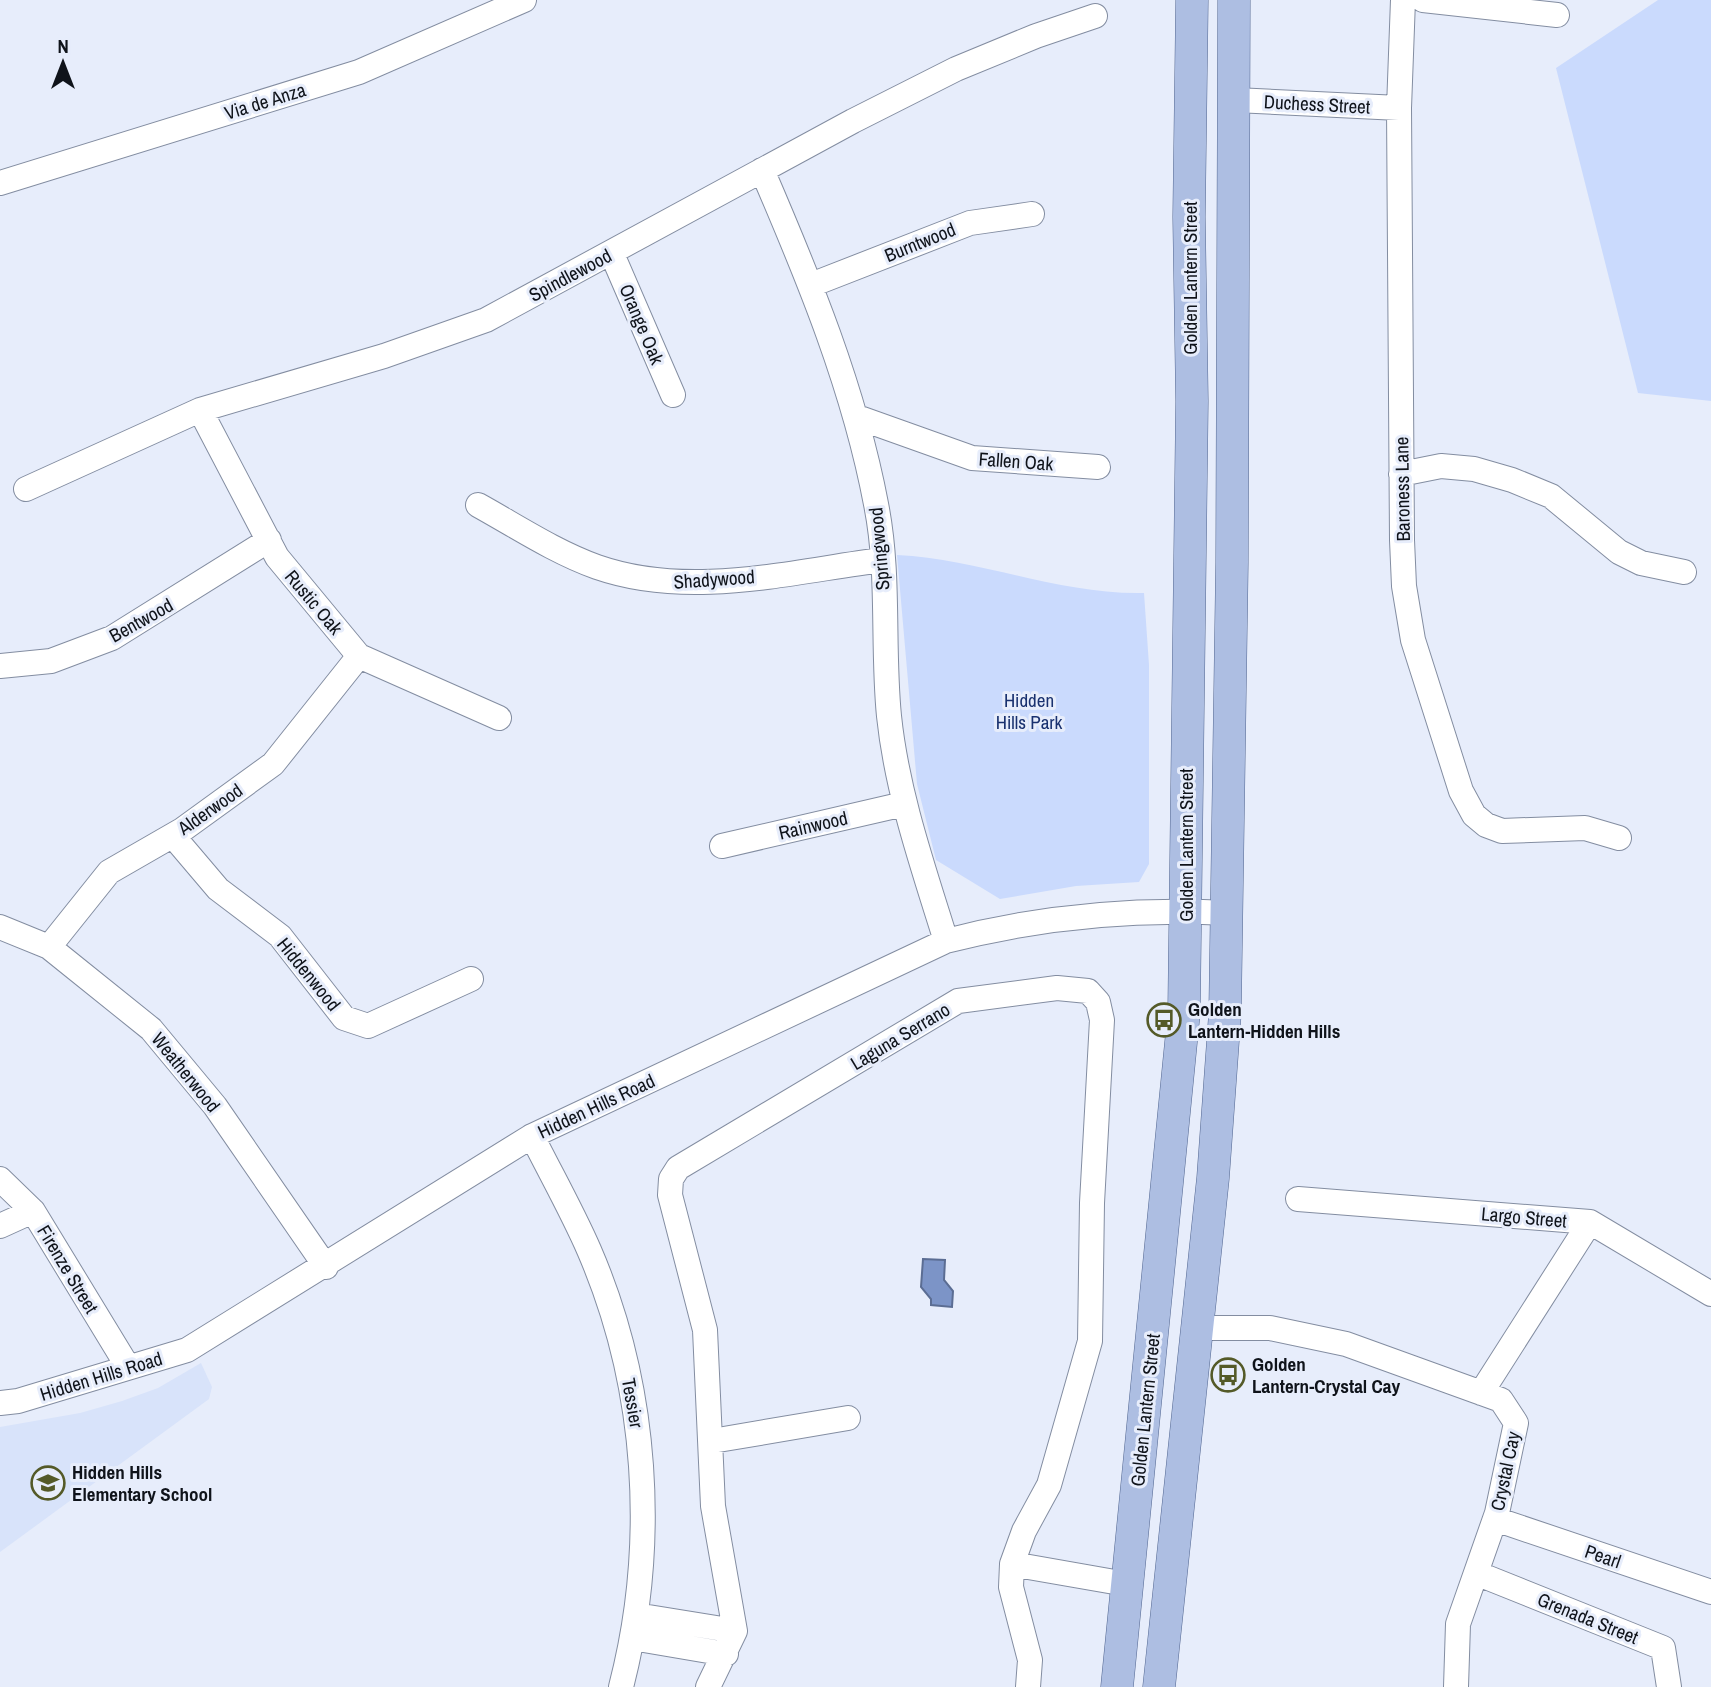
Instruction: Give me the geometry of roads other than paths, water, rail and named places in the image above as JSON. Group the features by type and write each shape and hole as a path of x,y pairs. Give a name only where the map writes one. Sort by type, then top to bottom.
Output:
{"main road":[{"name":"Golden Lantern Street","path":"1117,1687 1181,1066 1186,911 1192,401 1192,0"},
{"path":"1159,1687 1197,1328 1223,1040 1228,913 1234,0"},
{"path":"1191,57 1200,67 1212,72 1214,90 1234,100"},
{"path":"1191,161 1213,145 1220,122 1234,100"}],"street":[{"name":"Via de Anza","path":"0,183 359,72 524,0"},
{"name":"Baroness Lane","path":"1403,0 1399,108 1401,474 1402,540 1409,621 1466,803 1486,825 1502,831 1586,828 1619,838"},
{"path":"1423,0 1557,15"},
{"name":"Spindlewood","path":"26,489 200,410 384,356 486,320 612,254 762,170 956,69 1036,36 1095,16"},
{"name":"Duchess Street","path":"1234,100 1399,108"},
{"name":"Springwood","path":"762,170 811,285 857,417 877,507 889,716 904,804 946,941"},
{"name":"Burntwood","path":"811,285 970,223 1032,214"},
{"name":"Orange Oak","path":"612,254 673,395"},
{"name":"Rustic Oak","path":"200,410 277,557 359,656 499,718"},
{"name":"Fallen Oak","path":"857,417 972,458 1098,467"},
{"path":"1401,474 1441,466 1474,469 1512,480 1551,496 1630,558 1684,572"},
{"name":"Shadywood","path":"478,505 595,566 668,584 713,582 882,560"},
{"name":"Bentwood","path":"0,666 51,661 111,638 269,540"},
{"name":"Alderwood","path":"49,947 109,872 173,836 273,764 359,656"},
{"name":"Rainwood","path":"722,846 904,804"},
{"name":"Hiddenwood","path":"173,836 218,889 281,936 344,1017 368,1026 471,979"},
{"name":"Hidden Hills Road","path":"0,1403 18,1401 187,1350 326,1267 532,1136 946,941 1001,927 1135,911 1228,913"},
{"name":"Weatherwood","path":"0,927 49,947 151,1029 215,1106 326,1267"},
{"name":"Laguna Serrano","path":"730,1643 716,1532 705,1330 670,1195 671,1179 678,1168 958,1001 1045,989 1088,991 1098,1002 1102,1020 1092,1203 1090,1341 1049,1485 1024,1531 1012,1564 1012,1587 1030,1660 1028,1687"},
{"name":"Tessier","path":"532,1136 590,1251 612,1312 629,1377 643,1482 642,1557 634,1626 621,1687"},
{"name":"Firenze Street","path":"0,1179 33,1211 128,1367"},
{"name":"Largo Street","path":"1298,1199 1590,1222 1481,1394"},
{"path":"0,1226 33,1211"},
{"path":"1590,1222 1711,1294"},
{"name":"Crystal Cay","path":"1197,1328 1270,1328 1346,1345 1501,1400 1516,1423 1495,1519 1458,1624 1456,1687"},
{"path":"712,1441 848,1418"},
{"name":"Pearl","path":"1495,1519 1711,1592"},
{"path":"1012,1564 1126,1584"},
{"name":"Grenada Street","path":"1476,1573 1663,1648 1670,1687"},
{"path":"634,1626 730,1643 708,1687"}],"place":[{"name":"Golden Lantern-Hidden Hills","path":"1164,1020"},
{"name":"Golden Lantern-Crystal Cay","path":"1228,1375"},
{"name":"Hidden Hills Elementary School","path":"48,1483"}],"park label":[{"name":"Hidden Hills Park","path":"1029,711"}]}
